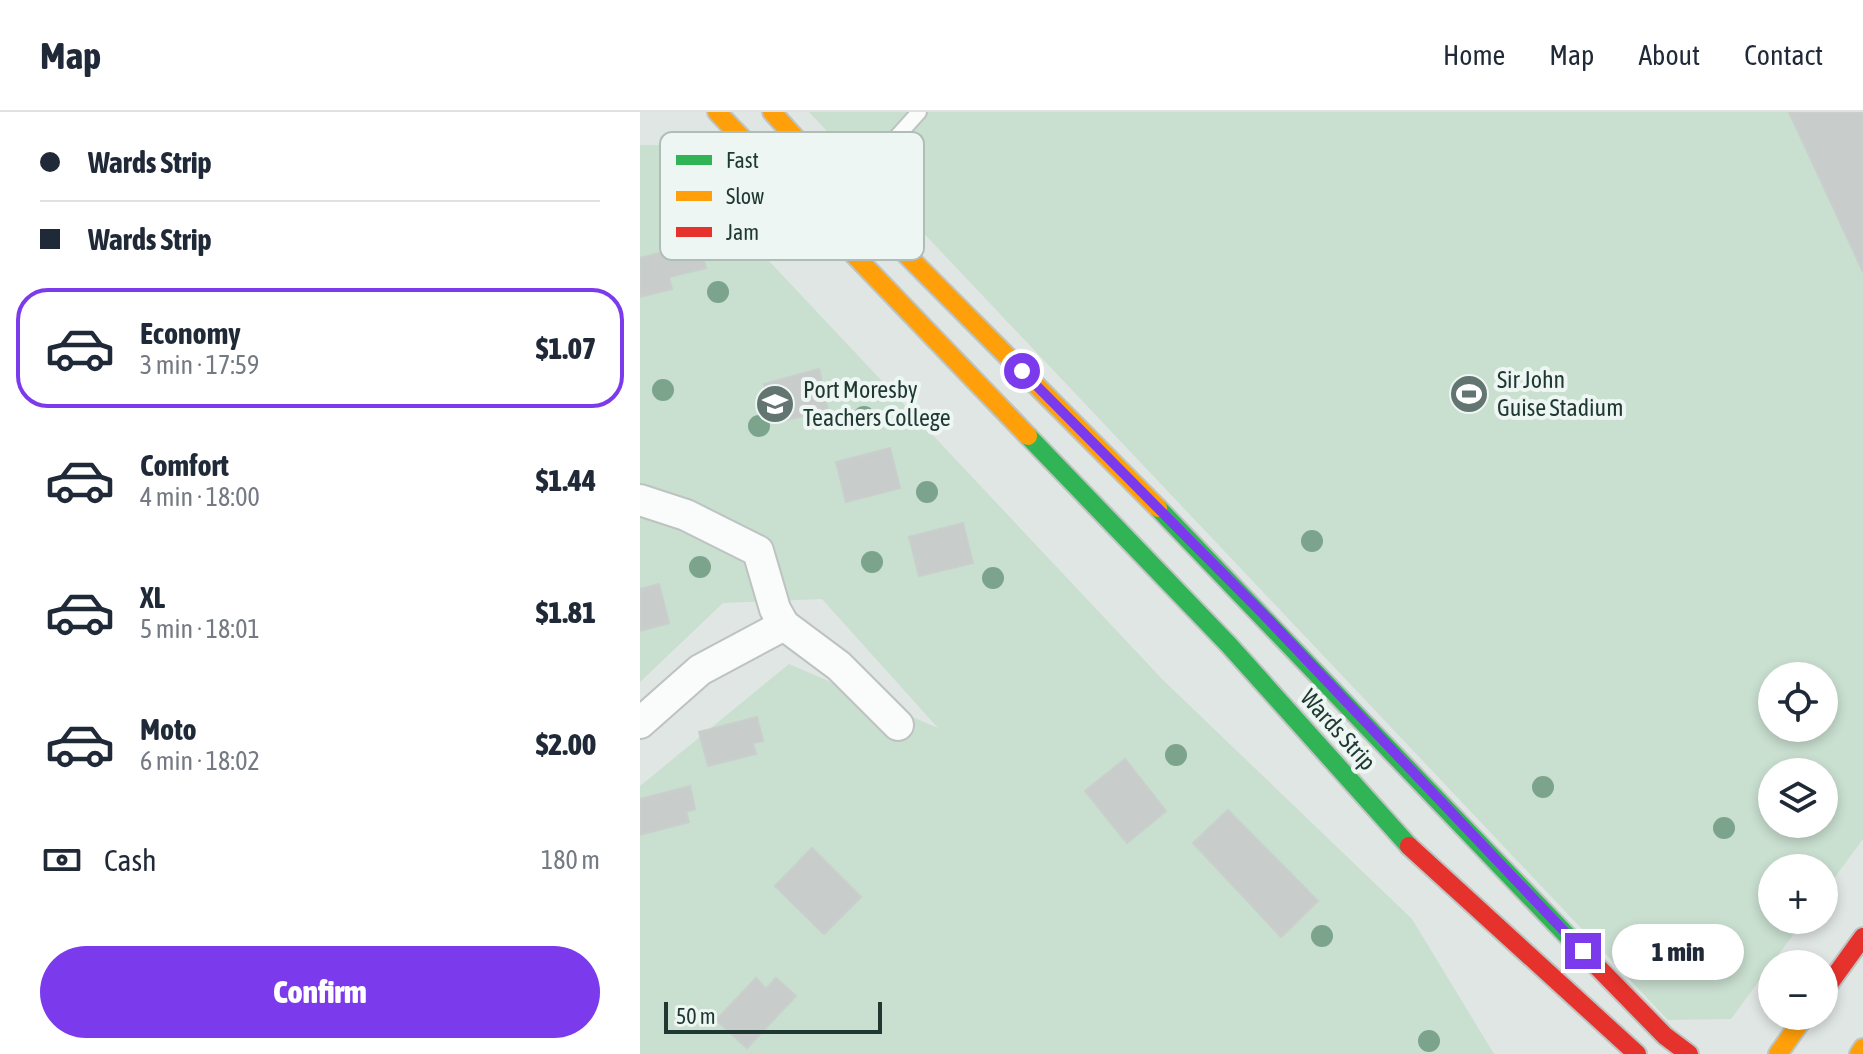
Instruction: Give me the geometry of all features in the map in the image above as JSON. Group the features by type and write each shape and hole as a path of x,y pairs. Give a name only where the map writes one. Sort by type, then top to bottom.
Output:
{"main road":[{"name":"Wards Strip","path":"717,112 741,132"},
{"name":"Wards Strip","path":"772,112 785,132"},
{"name":"Wards Strip","path":"881,260 1424,862 1637,1054"},
{"name":"Wards Strip","path":"889,260 1263,614 1459,824 1665,1036 1689,1054"},
{"path":"1838,972 1863,937"},
{"path":"1778,1054 1795,1030"},
{"path":"1859,1054 1863,1048"}],"street":[{"path":"640,500 686,515 758,551 775,609 784,625 839,666 898,725"},
{"path":"640,723 700,670 784,625"}],"lane":[{"path":"900,132 919,112"}],"green space":[{"name":"Sir John Guise Stadium","path":"809,112 1863,112 1863,839 1838,873 1838,854 1758,854 1758,934 1794,934 1782,950 1758,950 1758,982 1731,1019 1668,1020 924,234 924,132 828,132"},
{"path":"640,145 660,145 660,260 768,260 1163,680 1412,919 1494,1054 640,1054 640,786 789,664 938,728 822,599 723,603 640,682"}],"building":[{"path":"1789,112 1863,112 1863,272"},
{"path":"660,253 660,260 704,260 706,268 669,277 672,289 640,297 640,258"},
{"path":"819,369 828,410 774,423 764,384"},
{"path":"890,448 900,488 846,502 836,462"},
{"path":"963,523 973,563 919,576 909,537"},
{"path":"659,584 669,623 640,631 640,589"},
{"path":"757,717 763,741 753,743 756,754 708,766 699,732"},
{"path":"1125,759 1166,811 1127,843 1085,791"},
{"path":"690,786 695,809 686,812 689,822 640,835 640,799"},
{"path":"1228,810 1318,901 1281,937 1193,843"},
{"path":"812,848 861,897 824,934 775,886"},
{"path":"756,978 766,989 776,978 796,996 747,1048 716,1020"}],"traffic: fast":[{"path":"1028,436 1228,644 1409,846"},
{"path":"1158,508 1579,948"}],"traffic: slow":[{"path":"717,112 736,132"},
{"path":"772,112 790,132"},
{"path":"859,260 1028,436"},
{"path":"912,260 1158,508"},
{"path":"1778,1054 1795,1030"},
{"path":"1859,1054 1863,1048"}],"traffic: jam":[{"path":"1409,846 1637,1054"},
{"path":"1838,972 1863,937"},
{"path":"1579,948 1665,1036 1689,1054"}],"place":[{"name":"Sir John Guise Stadium","path":"1469,394"},
{"name":"Port Moresby Teachers College","path":"775,404"}],"route":[{"path":"1022,371 1263,614 1459,824 1583,951"}]}
